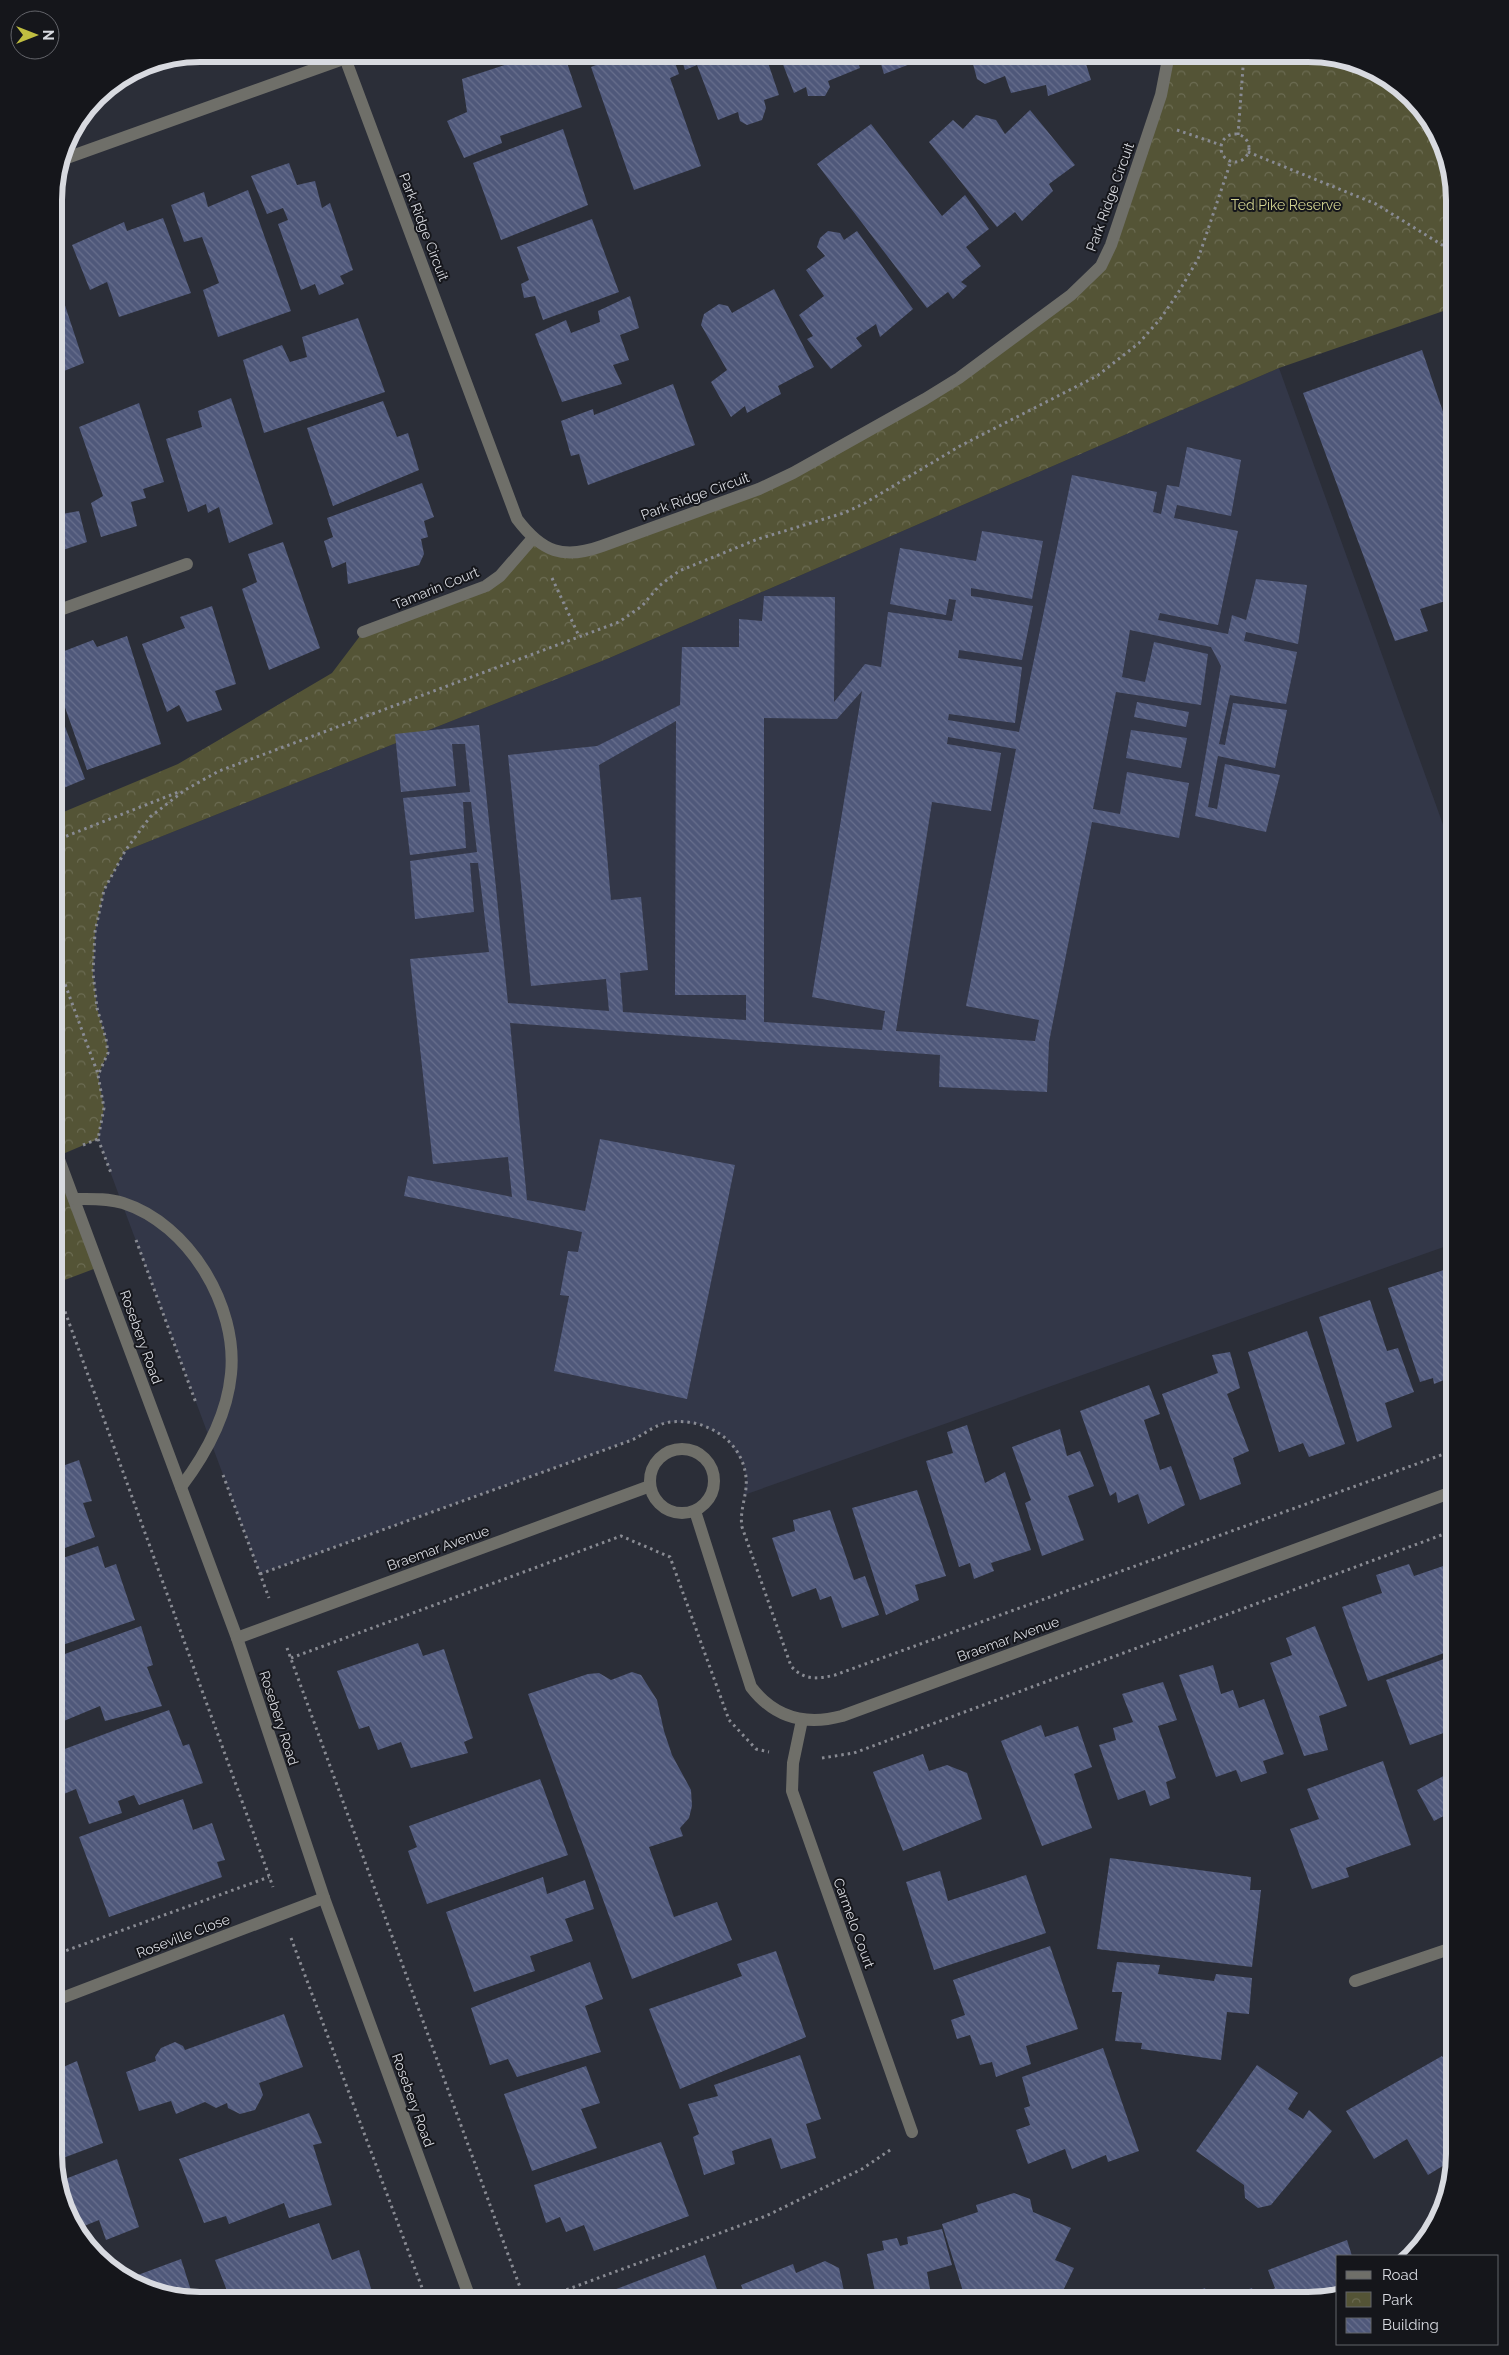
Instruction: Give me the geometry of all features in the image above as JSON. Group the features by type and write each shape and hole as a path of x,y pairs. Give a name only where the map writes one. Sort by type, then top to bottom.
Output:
{"street":[{"path":"70,157 331,63"},
{"name":"Park Ridge Circuit","path":"347,63 518,519 533,538 550,550 567,554 584,552 759,489 793,473 959,378 1071,296 1101,266 1111,246 1152,123 1168,63"},
{"name":"Tamarin Court","path":"363,632 486,586 505,570 533,538"},
{"path":"63,609 186,564"},
{"name":"Rosebery Road","path":"63,1170 237,1638 324,1898 468,2292"},
{"path":"74,1199 102,1199 122,1203 158,1222 196,1257 219,1299 230,1347 231,1373 227,1400 200,1462 181,1487"},
{"path":"678,1448 698,1452 712,1468 714,1478 710,1498 695,1511 672,1512 662,1506 654,1497 650,1486 650,1476 659,1458 678,1448"},
{"name":"Braemar Avenue","path":"237,1638 650,1486"},
{"name":"Braemar Avenue","path":"695,1511 751,1687 761,1700 775,1711 802,1720 817,1721 842,1716 1446,1494"},
{"name":"Carmelo Court","path":"802,1720 794,1756 792,1792 912,2132"},
{"name":"Roseville Close","path":"63,1998 324,1898"},
{"path":"1355,1981 1446,1950"}],"path":[{"path":"1238,135 1243,63"},
{"path":"1152,123 1221,144"},
{"path":"1230,135 1238,135 1248,143 1248,152 1244,159 1231,161 1224,157 1221,144 1230,135"},
{"path":"1248,152 1376,204 1446,247"},
{"path":"63,837 184,790 219,771 619,622 642,606 659,586 679,571 758,538 844,513 866,503 960,446 1097,376 1139,343 1161,318 1178,293 1198,259 1231,161"},
{"path":"533,538 579,636"},
{"path":"98,1075 108,1053 97,1008 93,973 95,932 104,890 126,851 150,817 184,790"},
{"path":"63,979 98,1075 104,1108 98,1139 278,1622 522,2292"},
{"path":"63,1149 98,1139"},
{"path":"63,1307 282,1914 424,2292"},
{"path":"260,1574 632,1440 657,1425 670,1422 699,1424 726,1438 743,1463 747,1479 741,1509 742,1527 791,1666 798,1674 816,1679 835,1675 1446,1453"},
{"path":"291,1658 621,1536 670,1557 729,1720 756,1749 794,1756 826,1758 854,1752 1446,1533"},
{"path":"63,1952 269,1877"},
{"path":"560,2292 766,2216 862,2169 885,2154 912,2132"}],"shaded area":[{"path":"1279,368 1446,833 1446,1246 744,1495 747,1479 743,1463 726,1438 699,1424 670,1422 657,1425 632,1440 260,1574 98,1139 104,1108 98,1075 105,1062 106,1039 97,1008 93,973 95,932 104,890 125,851 607,659"}],"green space":[{"name":"Ted Pike Reserve","path":"1166,63 1317,63 1353,70 1385,86 1412,110 1423,124 1439,156 1446,192 1446,310 1279,368 607,659 125,851 104,890 95,932 93,973 97,1008 108,1053 98,1075 104,1108 98,1139 63,1154 63,812 178,764 332,673 363,632 486,586 533,538 567,554 759,489 925,399 1101,266"},
{"name":"Ted Pike Reserve","path":"63,1170 99,1267 63,1281"}],"building":[{"path":"511,63 567,63 582,107 500,136 502,143 464,158 447,121 467,112 462,79"},
{"path":"601,63 675,63 679,74 670,78 701,166 634,190 591,67"},
{"path":"683,63 768,63 779,95 764,100 766,108 762,120 747,125 740,121 738,112 718,120 697,65 685,70"},
{"path":"782,63 858,63 860,68 828,81 830,87 825,96 808,96 806,87 794,93"},
{"path":"881,63 913,63 884,74"},
{"path":"1086,63 1091,80 1048,96 1046,85 1011,93 1005,76 985,84 977,79 973,64"},
{"path":"1030,110 1075,165 1049,184 1053,191 1022,221 1015,212 997,227 929,142 953,120 963,129 976,115 996,120 1005,134"},
{"path":"871,124 942,216 965,195 989,229 966,247 981,266 961,282 967,286 953,299 948,292 927,308 817,164"},
{"path":"563,129 588,205 501,240 473,163"},
{"path":"289,163 297,185 315,181 322,208 330,203 353,270 340,276 344,284 319,295 315,284 301,290 278,224 288,220 283,208 267,214 251,176"},
{"path":"248,190 291,311 218,337 203,290 219,283 202,237 184,242 171,205 204,192 208,207"},
{"path":"163,218 191,293 119,317 107,282 90,290 72,245 124,222 127,231"},
{"path":"592,219 619,292 543,320 535,296 524,298 521,284 529,280 517,247"},
{"path":"828,231 840,233 844,240 857,231 913,309 880,337 876,324 856,338 862,346 831,369 807,339 813,336 799,315 824,296 806,270 825,256 817,247 820,238"},
{"path":"774,289 814,367 778,386 781,394 747,413 745,406 731,417 711,382 727,370 701,325 704,314 719,304 728,306 732,313"},
{"path":"630,296 639,328 620,335 629,360 613,365 622,384 562,402 535,334 566,320 571,333 600,322 598,311"},
{"path":"63,299 84,363 63,371"},
{"path":"358,318 385,392 264,433 243,360 282,345 290,362 307,357 302,337"},
{"path":"1422,350 1446,421 1446,601 1420,609 1428,631 1395,641 1303,393"},
{"path":"673,384 695,445 588,485 579,454 571,456 561,421 593,409 594,415"},
{"path":"231,398 273,524 229,543 219,507 208,513 206,504 188,512 166,439 202,427 198,411"},
{"path":"383,401 397,437 408,433 419,470 333,506 307,428"},
{"path":"139,403 164,482 143,489 146,498 131,502 137,526 101,537 91,503 103,496 79,427"},
{"path":"1187,447 1241,460 1231,516 1177,505 1174,518 1238,531 1218,625 1160,613 1158,620 1228,634 1232,615 1246,620 1256,579 1307,585 1298,644 1246,632 1244,641 1297,652 1286,704 1230,695 1219,744 1225,745 1233,703 1287,710 1275,768 1218,756 1208,807 1217,809 1225,764 1280,775 1266,832 1195,816 1221,666 1211,647 1130,630 1122,677 1145,682 1154,642 1208,654 1201,705 1116,692 1093,809 1120,814 1127,772 1189,783 1179,838 1092,822 1049,1042 1047,1092 939,1087 940,1055 510,1023 527,1200 585,1211 600,1139 735,1165 687,1399 554,1371 569,1296 560,1295 568,1251 578,1252 582,1232 404,1196 408,1176 512,1197 508,1157 433,1164 410,959 489,952 478,863 470,863 474,912 415,919 410,861 477,852 471,802 463,802 466,848 410,855 403,798 470,792 465,744 452,744 456,786 401,792 395,734 479,725 508,1003 609,1011 606,979 531,986 508,755 597,746 680,705 682,647 739,647 739,619 762,621 764,596 835,597 834,702 865,664 881,667 888,612 952,621 956,600 949,599 946,615 890,604 900,548 976,561 982,531 1043,541 1032,599 971,588 971,596 1033,606 1022,660 959,650 958,658 1022,667 1015,723 949,714 948,720 1019,732 1072,475 1157,492 1153,512 1161,514 1167,485 1179,487","holes":["862,691 812,997 885,1011 882,1030 764,1022 764,718 837,719","676,721 675,995 746,995 746,1020 623,1012 620,973 648,970 641,897 611,900 599,765","948,737 1016,749 966,1006 1039,1020 1035,1041 896,1031 932,802 991,811 1001,753 947,744"]},
{"path":"422,483 434,517 424,521 428,537 421,539 424,554 419,565 348,584 346,562 332,568 324,541 333,537 327,518"},
{"path":"79,511 87,542 63,550 63,514"},
{"path":"283,542 320,648 269,670 242,589 257,582 248,554"},
{"path":"212,606 236,684 215,691 222,710 187,722 179,705 167,712 142,644 185,628 180,617"},
{"path":"127,636 161,744 87,770 63,702 63,652 93,640 97,647"},
{"path":"1137,702 1189,712 1186,727 1134,717"},
{"path":"63,721 85,779 63,788"},
{"path":"1131,730 1187,738 1181,768 1126,758"},
{"path":"1446,1269 1446,1379 1434,1384 1433,1378 1420,1382 1388,1288"},
{"path":"1370,1300 1387,1351 1398,1348 1414,1392 1385,1403 1392,1427 1357,1442 1319,1317"},
{"path":"1307,1331 1345,1444 1309,1457 1303,1443 1279,1452 1248,1352"},
{"path":"1230,1352 1240,1388 1227,1394 1249,1451 1233,1458 1241,1484 1200,1500 1162,1394 1218,1373 1212,1355"},
{"path":"1149,1385 1160,1414 1144,1420 1160,1470 1171,1466 1185,1505 1148,1524 1138,1494 1118,1503 1116,1492 1110,1496 1080,1411"},
{"path":"967,1425 985,1483 1005,1472 1031,1550 991,1563 994,1571 974,1579 970,1563 959,1567 926,1461 953,1453 947,1432"},
{"path":"1060,1429 1067,1456 1080,1451 1094,1486 1068,1496 1084,1540 1042,1556 1025,1503 1031,1500 1012,1447"},
{"path":"79,1460 92,1501 83,1503 95,1537 63,1549 63,1466"},
{"path":"917,1490 946,1576 915,1585 919,1600 886,1615 852,1508"},
{"path":"830,1510 854,1580 865,1576 879,1615 842,1628 831,1596 820,1600 816,1588 792,1597 772,1538 795,1531 793,1520"},
{"path":"98,1546 105,1568 116,1564 135,1620 63,1645 63,1558"},
{"path":"1409,1564 1414,1576 1446,1565 1446,1652 1368,1681 1342,1607 1382,1593 1376,1575"},
{"path":"141,1626 153,1665 147,1667 162,1706 105,1721 100,1706 63,1721 63,1655"},
{"path":"1315,1626 1347,1706 1319,1716 1328,1750 1304,1756 1270,1663 1292,1655 1286,1638"},
{"path":"418,1643 423,1656 444,1649 473,1738 464,1742 468,1753 411,1768 401,1742 378,1750 369,1726 359,1729 337,1671"},
{"path":"1446,1658 1446,1732 1410,1745 1386,1680"},
{"path":"1213,1665 1221,1694 1233,1690 1239,1708 1264,1699 1284,1754 1263,1761 1267,1773 1241,1782 1236,1770 1216,1777 1179,1675"},
{"path":"632,1672 641,1675 657,1700 672,1755 691,1790 692,1806 689,1818 680,1828 683,1836 649,1847 674,1917 717,1902 732,1940 632,1979 528,1694 588,1674 599,1673 611,1680"},
{"path":"1163,1682 1177,1720 1158,1726 1176,1778 1166,1782 1170,1798 1150,1806 1145,1790 1118,1800 1099,1745 1116,1740 1113,1728 1133,1722 1122,1694"},
{"path":"169,1710 183,1746 189,1744 203,1783 139,1805 134,1795 118,1801 122,1813 89,1824 76,1789 63,1794 63,1750"},
{"path":"1041,1725 1045,1737 1078,1726 1092,1767 1074,1774 1092,1828 1042,1846 1001,1741"},
{"path":"923,1754 929,1771 947,1765 967,1773 982,1819 903,1851 873,1772"},
{"path":"1383,1761 1411,1845 1346,1868 1349,1877 1312,1889 1290,1829 1319,1819 1307,1789"},
{"path":"1446,1775 1446,1815 1434,1821 1417,1790"},
{"path":"540,1779 568,1855 427,1904 408,1851 417,1847 409,1826"},
{"path":"183,1799 193,1830 212,1823 225,1860 217,1862 222,1877 109,1917 79,1837"},
{"path":"1110,1858 1251,1877 1250,1890 1261,1890 1252,1967 1097,1949"},
{"path":"940,1871 948,1901 1026,1875 1046,1933 934,1970 906,1882"},
{"path":"543,1877 547,1894 585,1880 594,1909 565,1919 573,1941 530,1956 535,1971 474,1992 446,1912"},
{"path":"1050,1946 1078,2029 1026,2046 1031,2064 996,2077 992,2062 980,2065 970,2035 957,2039 951,2020 965,2015 953,1980"},
{"path":"776,1951 806,2037 680,2089 649,2009 742,1976 737,1964"},
{"path":"590,1962 603,1999 585,2006 601,2052 517,2077 508,2059 490,2065 471,2008"},
{"path":"1117,1962 1160,1965 1158,1974 1214,1981 1216,1974 1252,1978 1249,2014 1227,2012 1221,2060 1141,2049 1142,2043 1115,2041 1122,1992 1112,1992"},
{"path":"284,2014 303,2067 259,2083 263,2095 255,2110 240,2114 228,2108 227,2103 216,2108 205,2102 176,2114 171,2101 139,2111 126,2072 156,2061 155,2057 161,2048 175,2042 183,2046 185,2050"},
{"path":"1103,2048 1139,2151 1108,2162 1106,2155 1072,2169 1065,2149 1028,2164 1016,2130 1030,2125 1024,2108 1030,2106 1022,2077"},
{"path":"800,2055 821,2119 806,2124 816,2158 781,2169 771,2138 732,2151 735,2164 704,2175 693,2137 699,2134 688,2104 718,2096 714,2085"},
{"path":"1442,2056 1446,2062 1445,2164 1428,2175 1407,2139 1374,2159 1346,2111"},
{"path":"77,2061 103,2143 63,2158 63,2154 63,2067"},
{"path":"1257,2065 1298,2093 1288,2109 1303,2119 1309,2110 1332,2131 1271,2205 1258,2208 1245,2198 1244,2185 1196,2151"},
{"path":"586,2066 600,2103 581,2109 597,2148 532,2171 504,2094"},
{"path":"309,2113 322,2143 313,2145 332,2205 289,2218 284,2203 229,2224 226,2216 204,2223 179,2159"},
{"path":"661,2142 689,2216 594,2251 584,2225 566,2232 560,2217 546,2223 534,2185"},
{"path":"117,2159 139,2227 106,2240 99,2220 84,2226 85,2230 70,2199 65,2179"},
{"path":"1014,2193 1030,2199 1033,2212 1071,2228 1055,2260 1074,2268 1062,2292 963,2292 942,2224 978,2212 976,2205"},
{"path":"319,2223 332,2260 359,2250 372,2292 260,2292 259,2290 254,2292 227,2292 215,2260"},
{"path":"942,2229 952,2265 927,2272 931,2292 875,2292 867,2254 884,2250 882,2241 897,2238 900,2246 908,2244 907,2237"},
{"path":"1347,2240 1352,2255 1336,2255 1336,2289 1308,2292 1268,2292 1275,2288 1268,2270"},
{"path":"705,2255 718,2292 609,2292"},
{"path":"181,2259 191,2292 156,2285 136,2276"},
{"path":"825,2261 839,2268 844,2292 744,2292 741,2285 793,2264 796,2273"},
{"path":"1205,2288 1206,2292 1195,2292"},
{"path":"1252,2288 1253,2292 1241,2292"}]}
